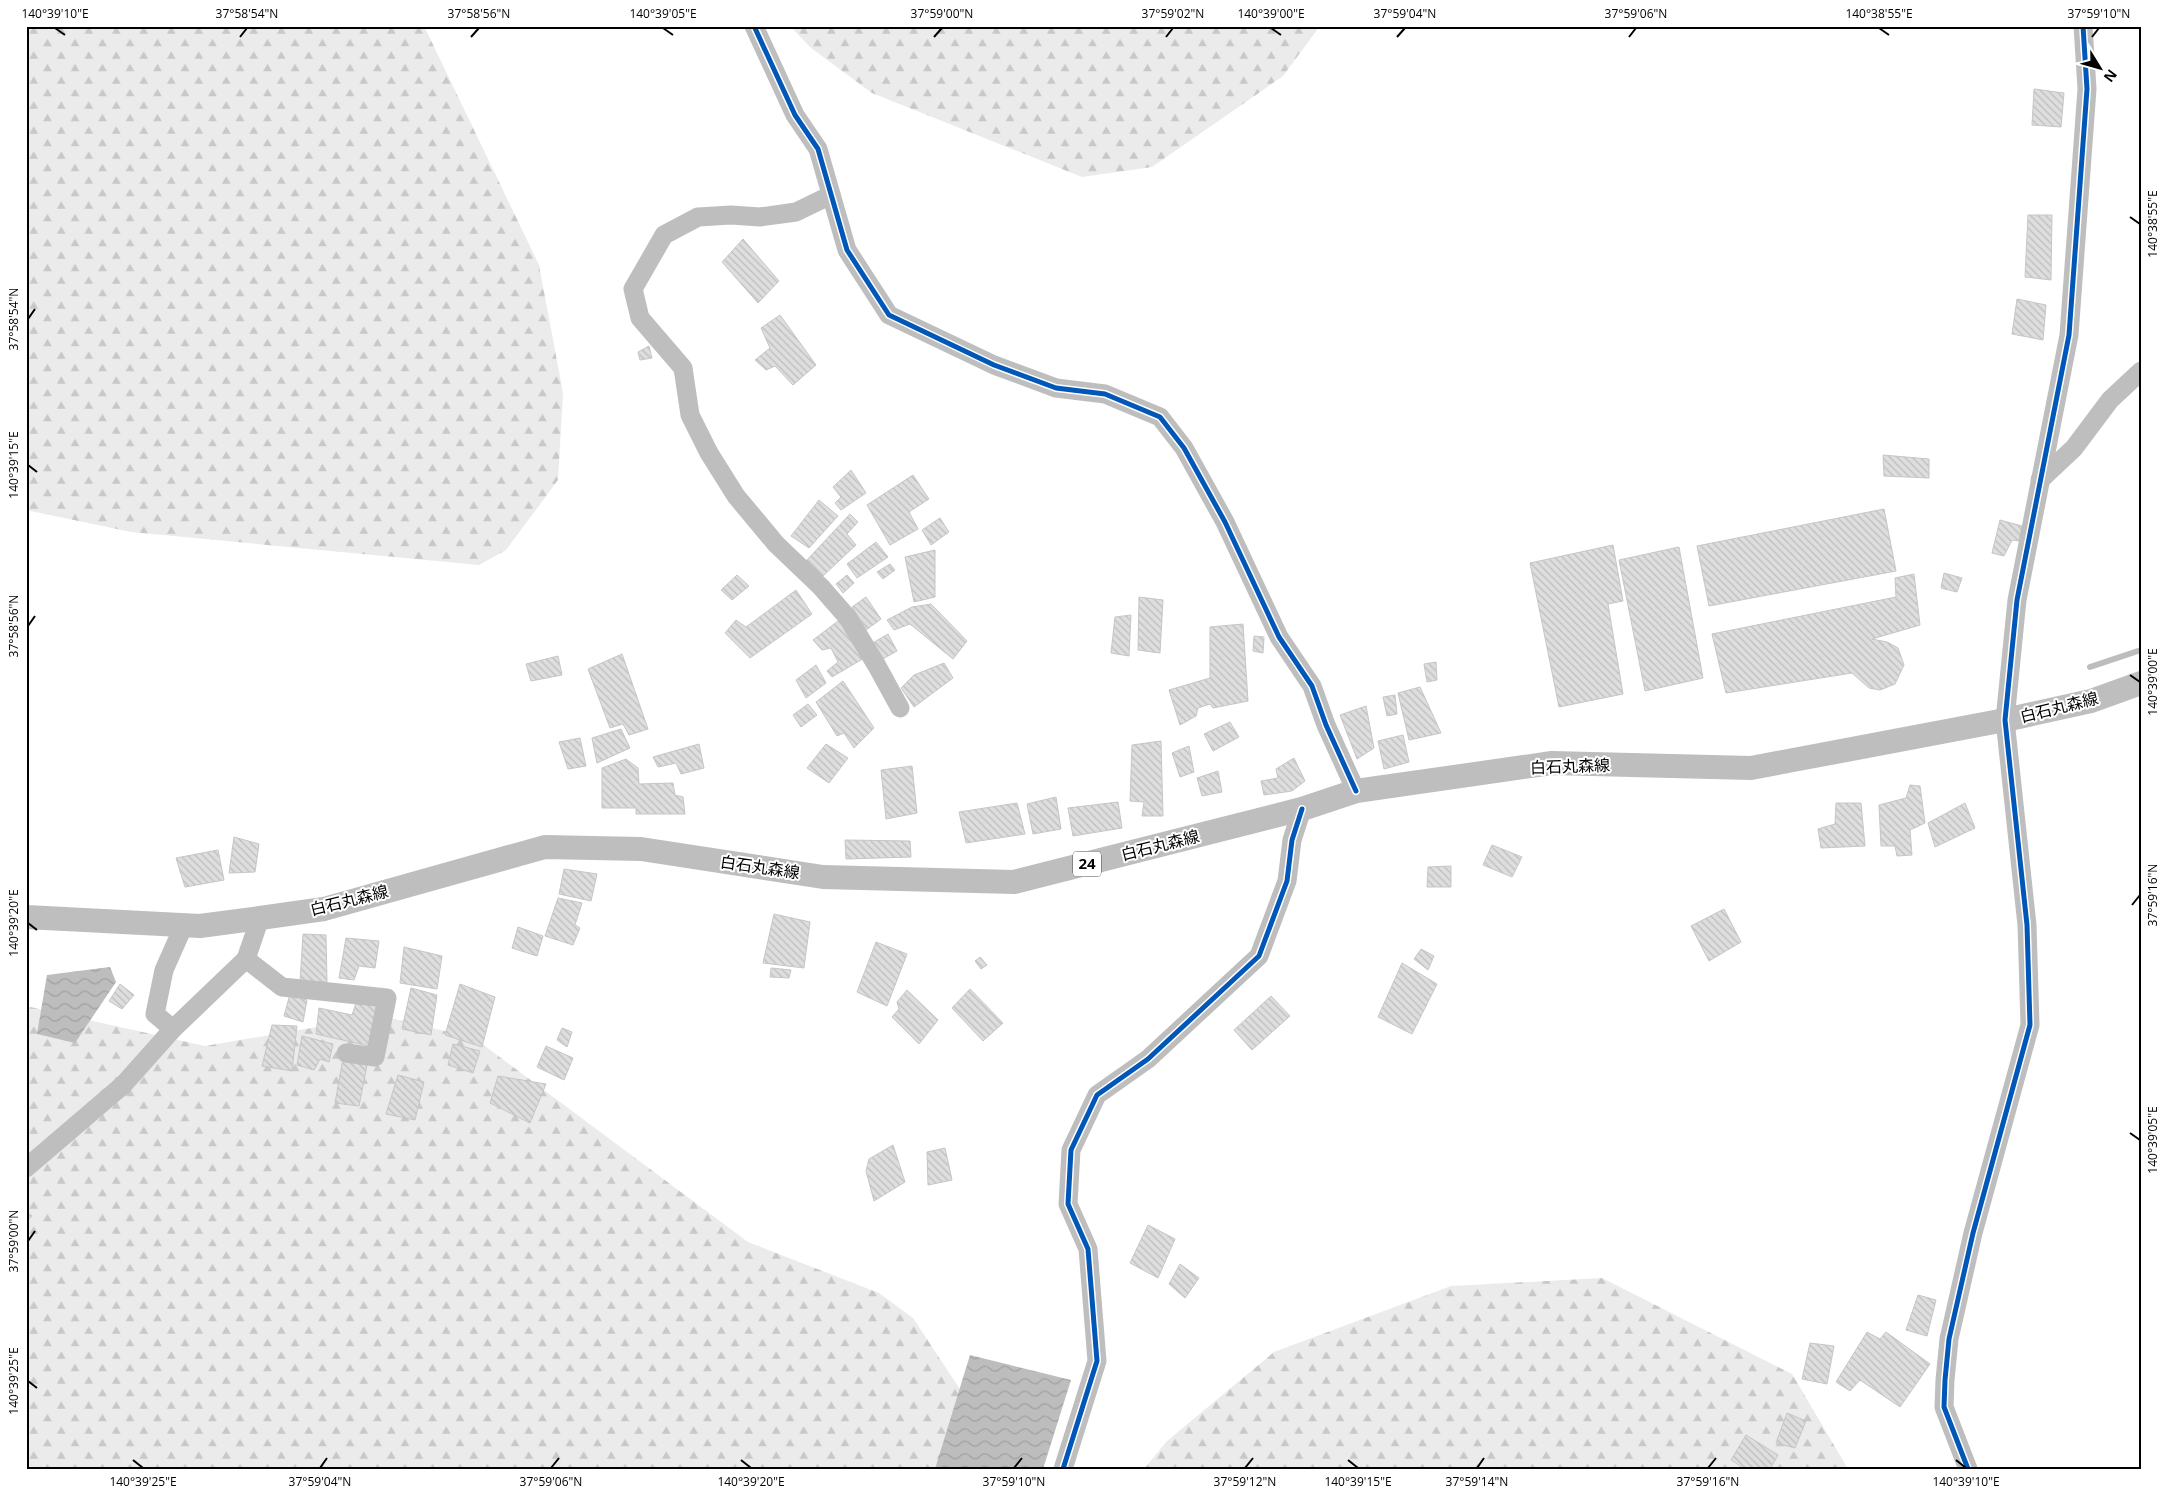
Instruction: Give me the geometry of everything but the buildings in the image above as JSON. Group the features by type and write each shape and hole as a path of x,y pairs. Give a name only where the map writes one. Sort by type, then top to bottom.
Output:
{"main road":[{"name":"白石丸森線","path":"26,917 200,926 260,918 324,909 544,847 641,850 823,876 1014,882 1302,809 1356,791 1552,763 1751,768 2005,720 2091,701 2141,684"}],"street":[{"path":"754,26 795,115 818,149 847,250 889,315 994,364 1047,385 1056,388 1105,394 1160,417 1184,448 1225,522 1279,637 1312,686 1326,725 1356,791"},
{"path":"1968,1469 1944,1407 1949,1339 1972,1233 2030,1025 2027,925 2005,720 2018,600 2069,335 2087,89 2083,26"},
{"path":"831,195 796,212 760,217 731,215 698,217 664,235 633,289 640,318 683,368 690,415 709,453 736,496 776,544 821,587 848,618 878,666 900,708"},
{"path":"2040,480 2074,448 2110,400 2141,371"},
{"path":"1063,1469 1097,1361 1088,1249 1068,1204 1071,1150 1097,1095 1148,1059 1259,956 1288,881 1292,840 1302,809"},
{"path":"26,1168 123,1085 173,1028 246,959 260,918"},
{"path":"173,1028 155,1014 164,970 184,925"},
{"path":"246,959 282,987 387,998 374,1057 346,1053"}],"green space":[{"path":"26,26 424,26 539,265 563,393 558,480 506,550 479,565 131,532 26,510"},
{"path":"790,26 1320,26 1283,76 1152,167 1082,177 872,93 811,48"},
{"path":"26,1006 205,1046 382,1016 474,1038 748,1242 879,1293 913,1318 1002,1453 997,1469 26,1469"},
{"path":"1602,1278 1792,1374 1848,1469 1144,1469 1167,1441 1274,1352 1451,1286"}],"water":[{"path":"110,967 116,982 75,1043 37,1034 47,975"},
{"path":"970,1355 1071,1380 1043,1469 935,1469"}],"waterway":[{"path":"2090,667 2141,650"}],"cycle path":[{"path":"754,26 795,115 818,149 847,250 889,315 994,365 1056,388 1105,394 1160,417 1184,448 1225,522 1279,637 1312,686 1326,725 1356,791"},
{"path":"1968,1469 1944,1407 1945,1380 1949,1339 1973,1233 2030,1025 2027,925 2005,720 2017,600 2069,335 2087,89 2083,26"},
{"path":"1063,1469 1097,1361 1088,1249 1068,1204 1071,1150 1097,1095 1148,1059 1259,956 1287,881 1292,840 1302,809"}]}
